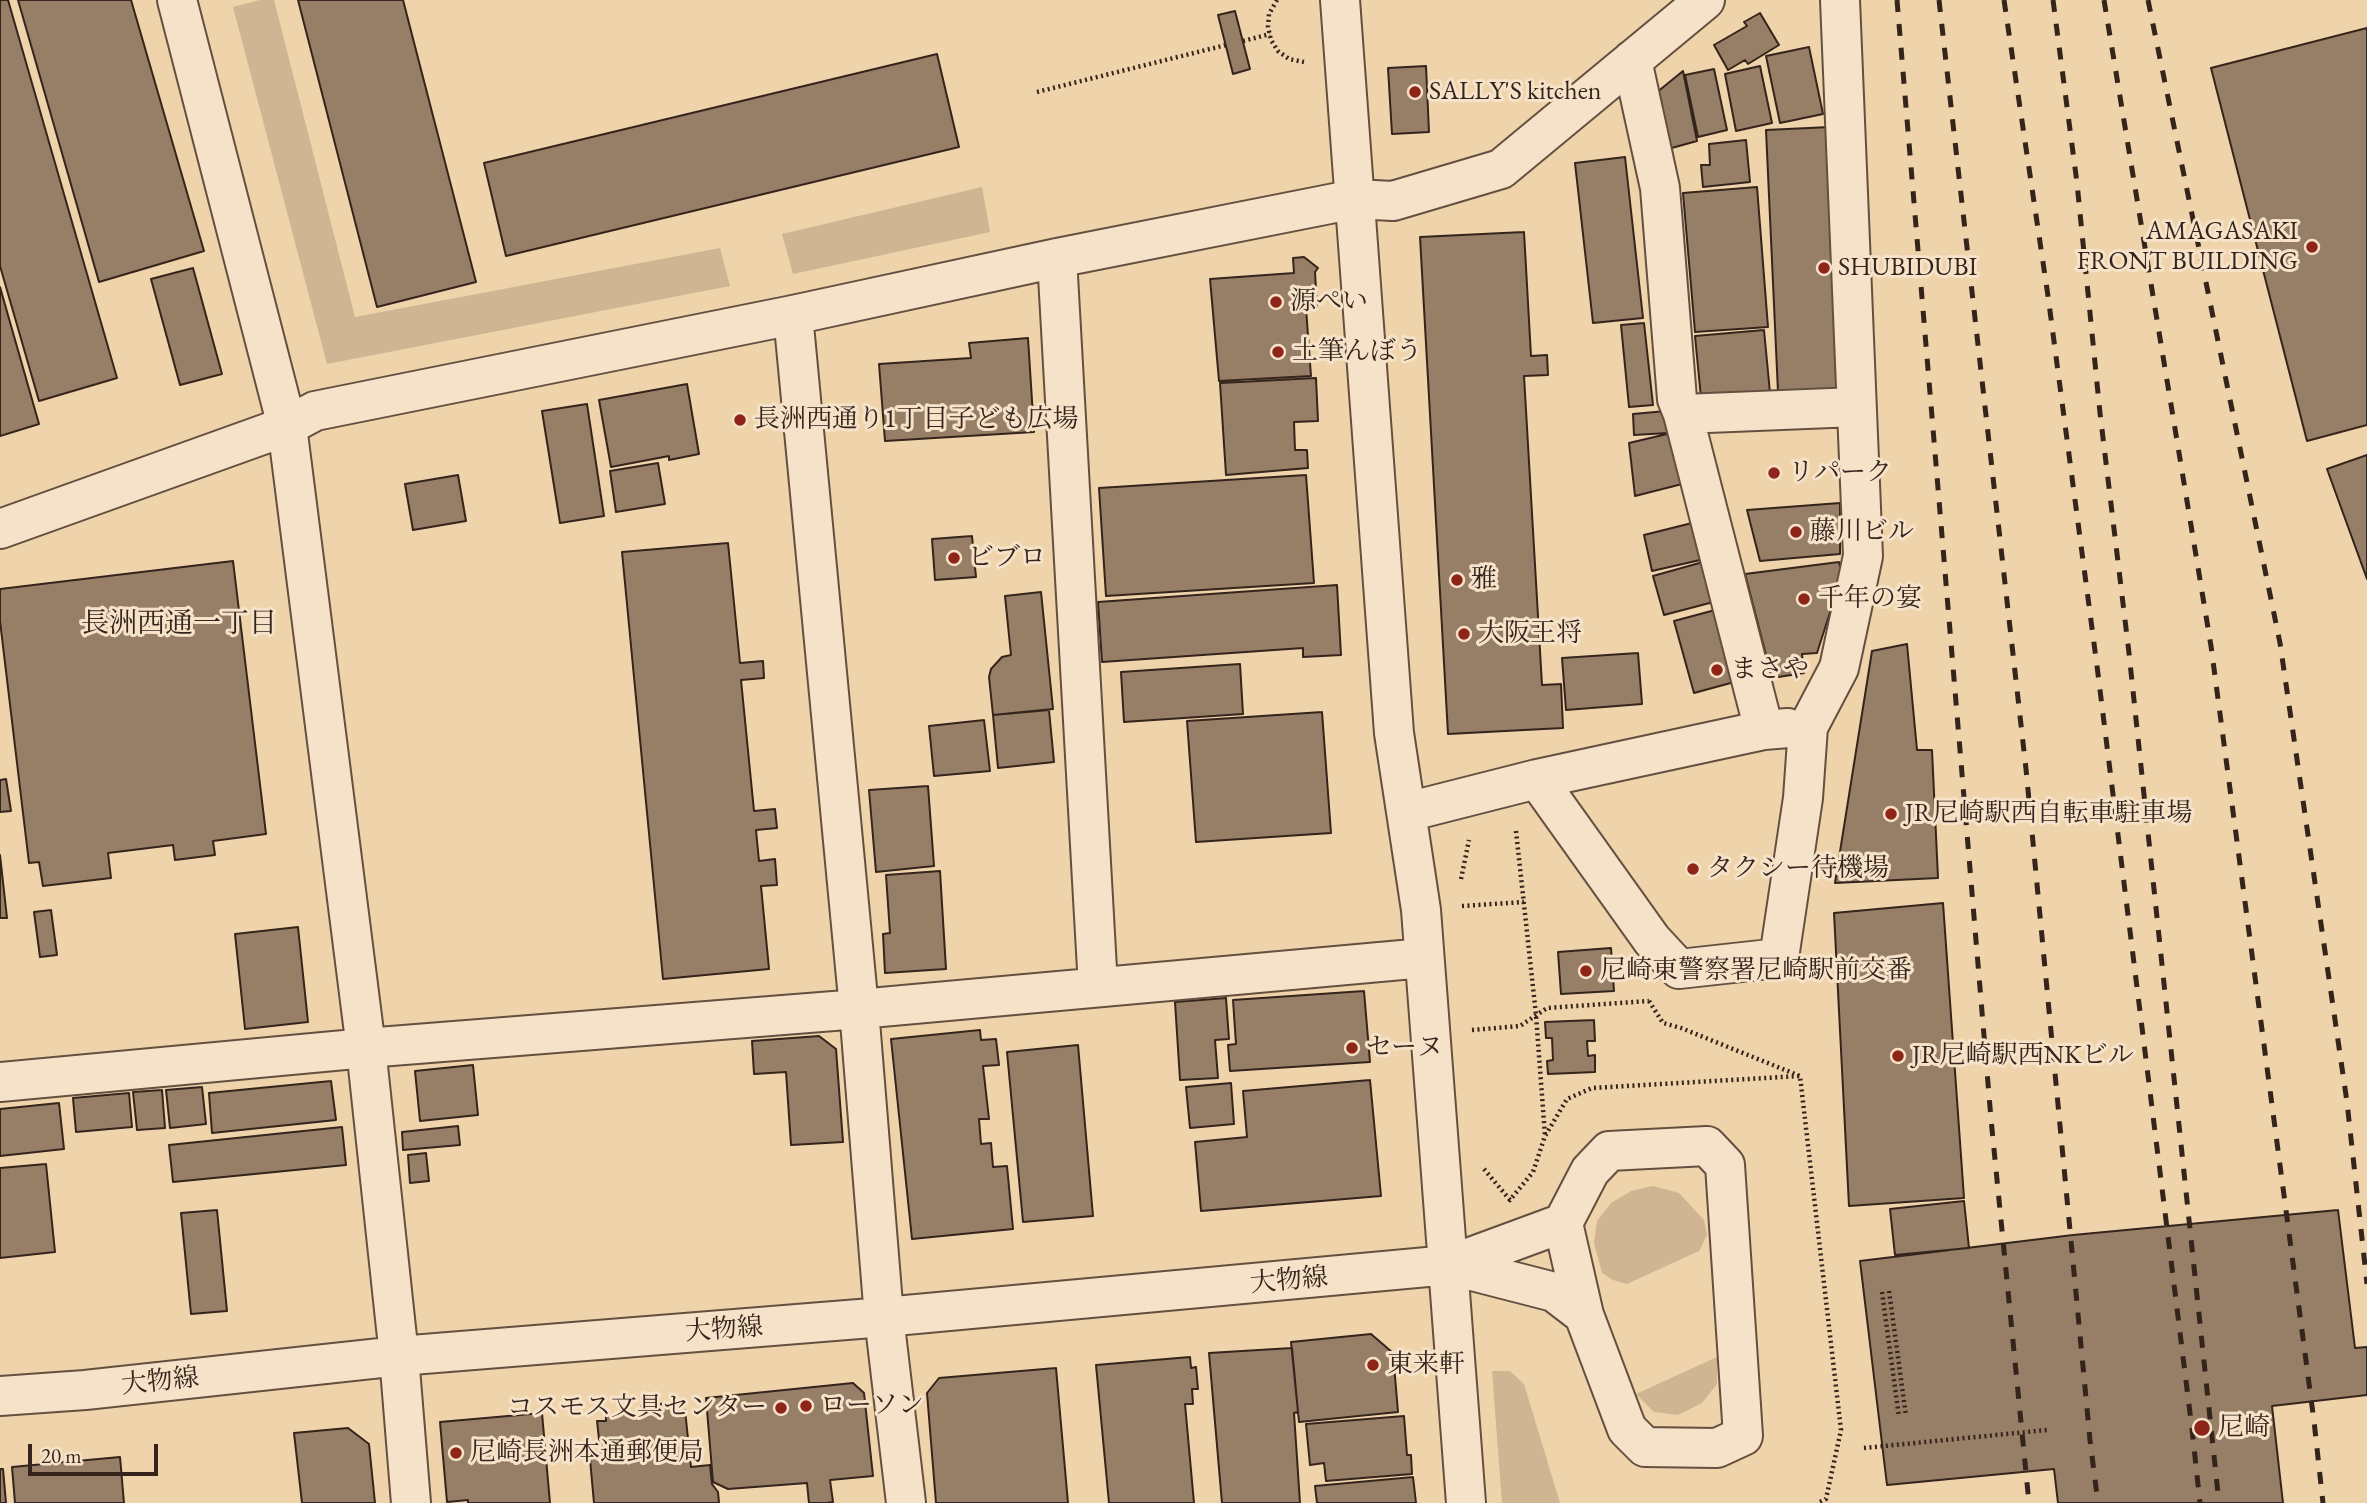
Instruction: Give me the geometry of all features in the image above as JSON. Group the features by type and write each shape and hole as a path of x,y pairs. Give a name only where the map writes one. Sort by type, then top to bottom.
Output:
{"street":[{"path":"177,0 287,426 366,1048 399,1356 411,1503"},
{"path":"1340,0 1394,733 1421,910 1466,1503"},
{"path":"0,529 287,426 315,411 1355,199 1393,201 1501,169 1705,0"},
{"path":"1537,779 1651,940 1679,969 1779,958 1803,798 1808,727 1839,668 1863,556 1840,0"},
{"path":"1632,60 1660,188 1677,399 1765,730"},
{"path":"1057,258 1098,987"},
{"path":"793,315 859,1009 884,1317 906,1503"},
{"path":"1683,414 1856,407"},
{"path":"1407,812 1537,779 1765,730 1808,727"},
{"path":"0,1082 366,1048 859,1009 1424,958"},
{"path":"1707,1146 1725,1165 1743,1436 1717,1448 1644,1447 1627,1429 1584,1315 1563,1223 1590,1171 1609,1151 1707,1146"},
{"path":"1449,1265 1563,1223"},
{"path":"1449,1265 1554,1292 1584,1315"},
{"name":"大物線","path":"0,1396 85,1390 399,1356 884,1317 1449,1265"}],"path":[{"path":"1278,0 1269,14 1269,34 1278,51 1289,59 1312,63"},
{"path":"1243,41 1269,34"},
{"path":"1037,92 1226,45"},
{"path":"1504,834 1528,828"},
{"path":"1516,831 1536,1015 1545,1136"},
{"path":"1461,880 1468,841 1480,838"},
{"path":"1456,906 1524,902"},
{"path":"1642,989 1663,1023 1800,1076"},
{"path":"1468,1030 1520,1026 1547,1008 1649,1001"},
{"path":"1482,1167 1510,1200 1533,1172 1545,1136 1567,1099 1592,1088 1800,1076"},
{"path":"1800,1076 1841,1430 1826,1499 1818,1503"},
{"path":"1889,1291 1906,1416"},
{"path":"1882,1292 1899,1417"},
{"path":"1864,1448 2046,1430"}],"shaded area":[{"path":"260,0 274,0 355,317 720,248 730,286 327,364 233,7"},
{"path":"982,187 990,232 793,274 782,234"},
{"path":"1653,1186 1679,1193 1704,1220 1707,1235 1699,1251 1627,1284 1613,1280 1602,1273 1594,1243 1597,1221 1611,1203 1631,1191"},
{"path":"1717,1357 1717,1384 1702,1403 1678,1415 1654,1412 1636,1394"},
{"path":"1492,1371 1510,1371 1524,1384 1560,1503 1502,1503"}],"building":[{"path":"0,0 8,0 117,378 39,401 0,266"},
{"path":"18,0 131,0 204,251 99,282"},
{"path":"298,0 403,0 476,282 377,307"},
{"path":"1235,11 1250,69 1233,74 1218,15"},
{"path":"1760,13 1779,45 1748,64 1745,60 1728,70 1714,45 1747,26 1744,22"},
{"name":"AMAGASAKI FRONT BUILDING","path":"2367,28 2367,425 2307,441 2211,68"},
{"path":"1809,47 1823,114 1780,123 1766,56"},
{"path":"937,54 959,147 506,256 484,163"},
{"path":"1426,66 1429,132 1392,134 1388,68"},
{"path":"1760,66 1772,123 1736,131 1725,74"},
{"path":"1714,69 1727,130 1698,137 1685,75"},
{"path":"1683,71 1697,141 1668,149 1656,93"},
{"path":"1830,127 1842,389 1778,392 1766,130"},
{"path":"1746,140 1750,182 1703,187 1701,165 1710,165 1709,144"},
{"path":"1625,157 1643,318 1593,323 1575,163"},
{"path":"1757,187 1768,327 1695,332 1683,193"},
{"path":"1524,232 1531,356 1547,355 1548,375 1524,376 1542,685 1561,684 1563,728 1448,734 1420,237"},
{"path":"1304,257 1318,268 1315,272 1317,307 1306,308 1311,376 1219,381 1210,279 1294,273 1293,258"},
{"path":"193,268 222,374 180,385 151,279"},
{"path":"0,287 39,424 0,436"},
{"path":"1644,323 1653,405 1629,407 1621,325"},
{"path":"1764,330 1770,393 1701,398 1695,336"},
{"path":"1028,338 1034,432 885,441 879,364 971,358 969,343"},
{"path":"1316,378 1318,421 1294,422 1295,450 1307,450 1308,468 1226,475 1220,383"},
{"path":"687,384 699,454 669,460 669,456 611,467 599,400"},
{"path":"587,404 604,516 560,523 542,411"},
{"path":"1666,411 1668,433 1634,435 1633,414"},
{"path":"1667,434 1680,445 1690,482 1635,496 1629,443"},
{"path":"2367,455 2367,579 2327,469"},
{"path":"658,463 665,504 616,512 610,471"},
{"path":"458,475 466,521 413,530 405,484"},
{"path":"1306,475 1314,583 1106,596 1099,488"},
{"name":"藤川ビル","path":"1840,503 1840,554 1760,561 1747,510"},
{"path":"1700,521 1709,558 1652,571 1644,535"},
{"name":"ビブロ","path":"972,536 976,577 935,580 932,539"},
{"path":"728,543 740,663 763,661 764,678 741,680 754,811 775,809 777,828 756,830 759,861 775,859 777,885 761,886 769,969 663,979 622,552"},
{"path":"1710,560 1721,600 1664,615 1653,576"},
{"path":"233,561 266,834 213,841 215,855 175,860 173,845 108,853 111,878 43,886 39,862 29,863 0,621 0,589"},
{"path":"1839,562 1842,575 1817,653 1802,654 1804,673 1772,678 1745,574"},
{"path":"1337,585 1341,655 1303,657 1303,648 1102,662 1098,602"},
{"path":"1041,592 1053,709 993,715 989,677 991,669 1002,657 1011,655 1005,596"},
{"path":"1719,609 1738,681 1694,693 1674,621"},
{"name":"JR尼崎駅西自転車駐車場","path":"1907,644 1917,750 1932,750 1938,878 1835,883 1872,651"},
{"path":"1638,653 1642,704 1566,710 1562,658"},
{"path":"1240,664 1243,714 1124,722 1121,672"},
{"path":"1049,710 1054,762 998,768 993,715"},
{"path":"1322,712 1331,833 1196,842 1187,721"},
{"path":"984,720 990,771 934,776 929,726"},
{"path":"6,779 11,811 0,812 0,780"},
{"path":"928,786 934,866 876,872 869,790"},
{"path":"0,855 7,918 0,918"},
{"path":"940,871 946,969 885,973 883,934 890,933 886,875"},
{"name":"JR尼崎駅西NKビル","path":"1943,903 1964,1198 1849,1206 1834,913"},
{"path":"51,910 57,955 40,957 34,912"},
{"path":"298,927 308,1022 245,1029 235,934"},
{"name":"尼崎東警察署尼崎駅前交番","path":"1611,948 1614,991 1561,994 1558,952"},
{"path":"1364,991 1370,1062 1230,1071 1228,1045 1236,1044 1233,1000"},
{"path":"1226,998 1229,1039 1215,1040 1218,1078 1180,1080 1175,1002"},
{"path":"1594,1020 1595,1041 1587,1041 1588,1056 1595,1055 1595,1072 1548,1074 1547,1061 1553,1060 1552,1038 1546,1038 1545,1022"},
{"path":"980,1030 981,1040 996,1039 999,1065 983,1066 989,1119 979,1119 981,1144 991,1143 993,1167 1007,1166 1013,1229 912,1239 891,1039"},
{"path":"819,1036 836,1049 843,1142 791,1145 786,1072 754,1074 752,1041"},
{"path":"1078,1045 1093,1216 1023,1222 1007,1052"},
{"path":"473,1065 478,1115 420,1121 415,1071"},
{"path":"1370,1080 1381,1196 1201,1211 1195,1142 1247,1137 1243,1091"},
{"path":"331,1081 336,1120 212,1133 209,1093"},
{"path":"1231,1083 1234,1124 1190,1128 1186,1087"},
{"path":"202,1087 206,1124 170,1128 166,1090"},
{"path":"162,1090 165,1128 137,1130 133,1092"},
{"path":"129,1093 132,1127 76,1132 73,1098"},
{"path":"59,1103 64,1149 0,1156 0,1109"},
{"path":"458,1126 460,1145 403,1150 402,1132"},
{"path":"342,1127 346,1165 173,1182 169,1145"},
{"path":"426,1153 429,1181 410,1183 408,1155"},
{"path":"46,1164 55,1252 0,1258 0,1168"},
{"path":"1964,1201 1969,1248 1895,1255 1890,1209"},
{"path":"217,1210 227,1311 191,1314 181,1213"},
{"name":"尼崎","path":"2338,1210 2355,1348 2367,1347 2367,1395 2272,1406 2283,1503 2058,1503 2054,1469 1887,1485 1860,1261 2073,1235"},
{"path":"1371,1334 1393,1353 1398,1412 1299,1422 1291,1342"},
{"path":"1292,1348 1298,1412 1294,1413 1300,1503 1222,1503 1209,1353"},
{"path":"1190,1357 1191,1368 1196,1367 1198,1389 1192,1389 1193,1404 1185,1404 1194,1503 1109,1503 1096,1365"},
{"path":"1056,1368 1068,1503 936,1503 927,1393 939,1378"},
{"path":"853,1383 864,1393 873,1476 830,1480 833,1502 826,1503 809,1503 807,1483 728,1489 713,1482 706,1398"},
{"path":"678,1402 679,1411 685,1410 691,1467 710,1465 712,1484 718,1492 719,1503 594,1503 590,1459 601,1458 597,1421 606,1421 606,1416 641,1413 641,1406"},
{"path":"542,1413 550,1503 468,1503 468,1500 447,1502 440,1422"},
{"path":"1404,1416 1407,1455 1411,1455 1412,1474 1326,1481 1324,1463 1310,1465 1306,1424"},
{"path":"348,1428 369,1444 375,1503 302,1503 294,1433"},
{"path":"120,1457 124,1503 15,1503 12,1467"},
{"path":"0,1469 3,1469 6,1503 0,1503"},
{"path":"1413,1477 1416,1503 1317,1503 1315,1486"}],"railway":[{"path":"1897,0 1991,1119 2029,1503"},
{"path":"1939,0 2026,769 2098,1503"},
{"path":"2004,0 2048,296 2097,666 2200,1503"},
{"path":"2053,0 2077,183 2100,413 2129,653 2219,1503"},
{"path":"2104,0 2211,646 2323,1503"},
{"path":"2148,0 2280,643 2347,1102 2367,1284"}],"place":[{"name":"SALLY'S kitchen","path":"1415,92"},
{"name":"AMAGASAKI FRONT BUILDING","path":"2312,247"},
{"name":"SHUBIDUBI","path":"1824,268"},
{"name":"源ぺい","path":"1276,302"},
{"name":"土筆んぼう","path":"1278,352"},
{"name":"長洲西通り1丁目子ども広場","path":"740,420"},
{"name":"リパーク","path":"1774,473"},
{"name":"藤川ビル","path":"1796,532"},
{"name":"ビブロ","path":"954,558"},
{"name":"雅","path":"1457,580"},
{"name":"千年の宴","path":"1804,599"},
{"name":"大阪王将","path":"1464,634"},
{"name":"まさや","path":"1717,670"},
{"name":"JR尼崎駅西自転車駐車場","path":"1891,814"},
{"name":"タクシー待機場","path":"1693,869"},
{"name":"尼崎東警察署尼崎駅前交番","path":"1586,971"},
{"name":"セーヌ","path":"1352,1048"},
{"name":"JR尼崎駅西NKビル","path":"1898,1056"},
{"name":"東来軒","path":"1373,1365"},
{"name":"ローソン","path":"806,1406"},
{"name":"コスモス文具センター","path":"781,1408"},
{"name":"尼崎","path":"2202,1428"},
{"name":"尼崎長洲本通郵便局","path":"456,1453"}],"district":[{"name":"長洲西通一丁目","path":"179,624"}]}
